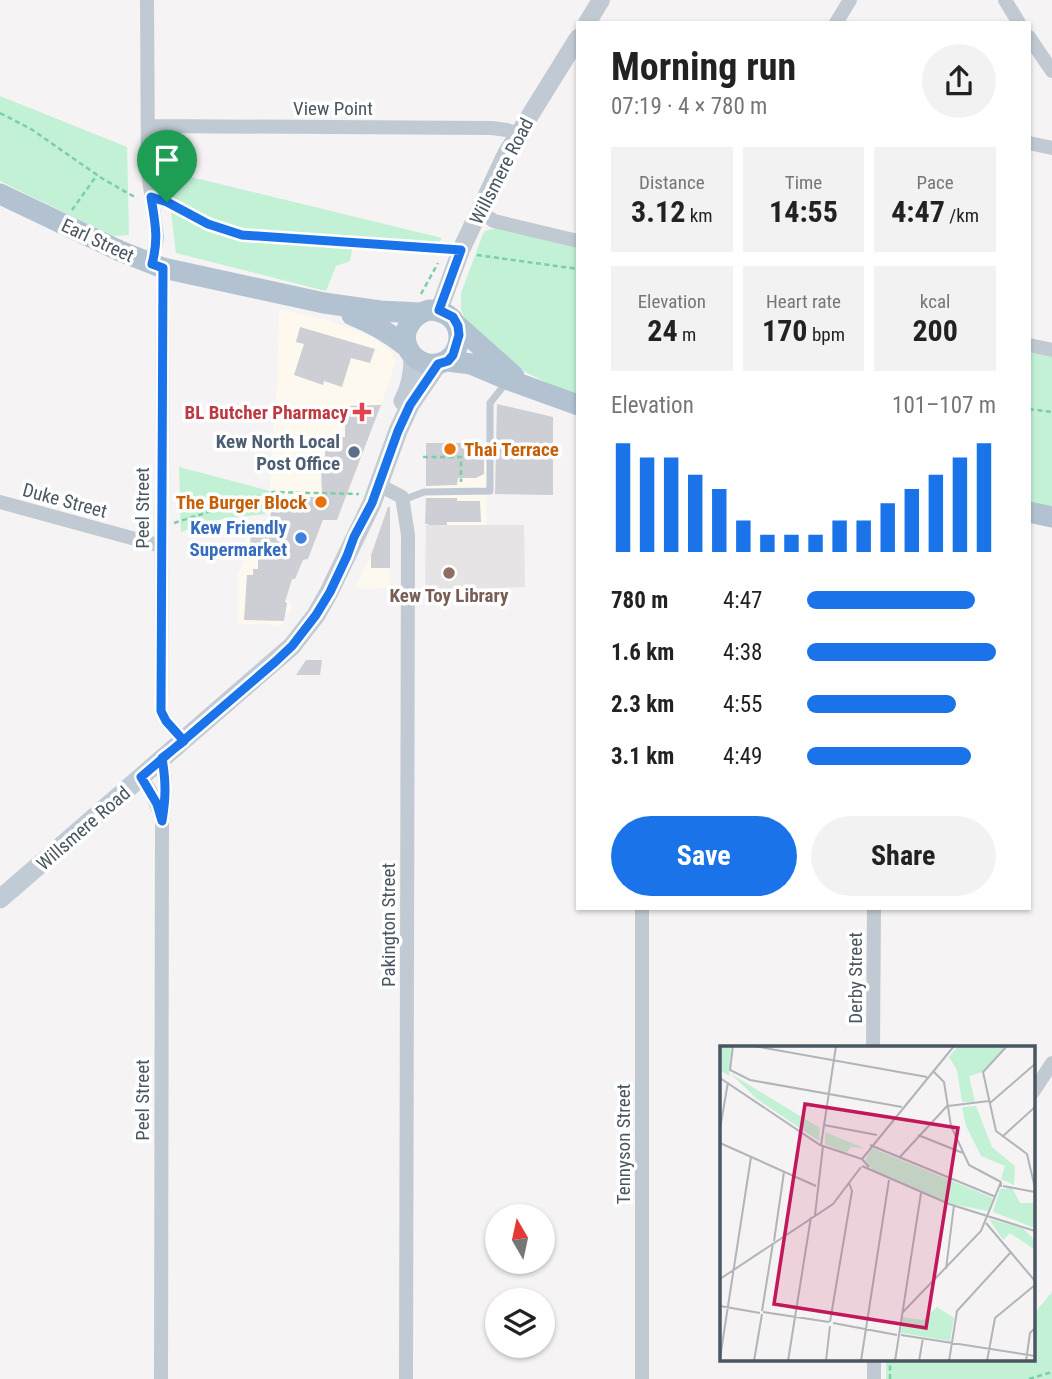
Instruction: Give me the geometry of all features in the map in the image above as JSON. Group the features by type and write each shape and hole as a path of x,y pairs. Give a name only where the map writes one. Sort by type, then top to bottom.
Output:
{"main road":[{"name":"Earl Street","path":"0,194 157,266 324,303 380,311 429,311"},
{"name":"Earl Street","path":"324,303 374,324 395,337 410,352"},
{"path":"515,380 458,326 453,317 429,311 412,319 407,327 405,337 410,352 422,363 471,364 576,404"},
{"path":"443,363 453,355 459,335 458,326"},
{"name":"Willsmere Road","path":"0,900 292,646 316,615 330,592 372,503 372,490 392,423 407,394 413,374 410,352"},
{"name":"Willsmere Road","path":"372,490 410,405 443,363"},
{"path":"1031,512 1052,517"}],"street":[{"name":"Peel Street","path":"147,0 147,162 157,237 161,711 166,721 184,741"},
{"path":"588,21 601,0"},
{"path":"837,21 850,0"},
{"path":"1005,0 1018,21"},
{"path":"1031,40 1052,71"},
{"name":"Willsmere Road","path":"429,311 480,212 506,153 576,41"},
{"name":"View Point","path":"148,126 492,128 518,134"},
{"path":"1031,143 1052,148"},
{"path":"480,212 494,221 576,241"},
{"path":"1031,345 1052,350"},
{"path":"372,490 399,494 403,500"},
{"name":"Pakington Street","path":"403,500 408,536 407,1379"},
{"name":"Duke Street","path":"0,502 161,546"},
{"name":"Peel Street","path":"161,1379 162,821 166,798 162,758"},
{"name":"Peel Street","path":"141,777 157,804 162,821"},
{"name":"Tennyson Street","path":"642,910 642,1379"},
{"name":"Derby Street","path":"873,1046 874,910"},
{"path":"1034,1090 1052,1063"}],"lane":[{"path":"403,500 424,492 490,491 490,402 515,380"}],"path":[{"path":"0,113 31,129 97,175 134,196 151,197 172,204 208,224 242,235 461,250 500,259 576,270"},
{"path":"65,207 72,210 97,175"},
{"path":"1031,409 1052,412"},
{"path":"423,457 461,457 461,491"},
{"path":"161,526 271,492 372,490"},
{"path":"1030,1379 1052,1372"}],"shaded area":[{"path":"279,309 331,321 373,337 390,351 396,361 337,520 324,520 308,559 303,560 300,569 297,569 284,598 292,603 290,613 286,613 280,627 238,624 238,573 245,560 245,525 268,523"},
{"path":"426,443 486,443 487,525 426,525"},
{"path":"383,522 390,522 390,588 355,589 371,555"},
{"path":"426,525 524,525 525,587 425,591"}],"green space":[{"path":"0,96 127,147 129,235 112,236 0,181"},
{"path":"166,171 442,238 434,249 353,245 350,261 336,266 326,291 176,253"},
{"path":"496,228 576,247 576,397 527,373 470,326 464,317 461,293 485,231"},
{"path":"1031,352 1052,357 1052,508 1031,503"},
{"path":"179,467 270,491 265,514 222,519 181,532"},
{"path":"1052,1292 1052,1379 886,1379 886,1362 1034,1362 1034,1314"}],"building":[{"path":"300,327 375,349 370,363 351,358 342,387 324,381 323,385 294,375 304,344 296,342"},
{"path":"497,404 553,417 553,495 495,494"},
{"path":"381,405 337,520 323,520 308,559 303,560 295,579 292,579 285,602 284,621 244,620 247,575 253,575 253,569 258,569 258,548 250,547 251,527 270,527 271,507 297,507 297,497 322,497 321,469 325,469 325,448 329,448 329,437 345,437 345,406"},
{"path":"426,443 484,443 484,474 476,478 458,478 457,485 426,486"},
{"path":"426,498 480,501 481,522 425,524"},
{"path":"388,507 390,568 371,568 371,555"},
{"path":"306,660 322,660 320,675 296,675"}],"place":[{"name":"BL Butcher Pharmacy","path":"362,412"},
{"name":"Thai Terrace","path":"450,449"},
{"name":"Kew North Local Post Office","path":"354,452"},
{"name":"The Burger Block","path":"321,502"},
{"name":"Kew Friendly Supermarket","path":"301,538"},
{"name":"Kew Toy Library","path":"449,573"}],"route":[{"path":"167,202 151,197 157,237 152,264 163,268 161,711 166,721 184,741 162,758 166,781 162,821 152,792 141,777 162,758 184,741 292,646 330,592 372,503 410,405 438,364 448,361 453,355 459,335 458,326 453,317 439,310 461,250 242,235 208,224 167,202"}]}
